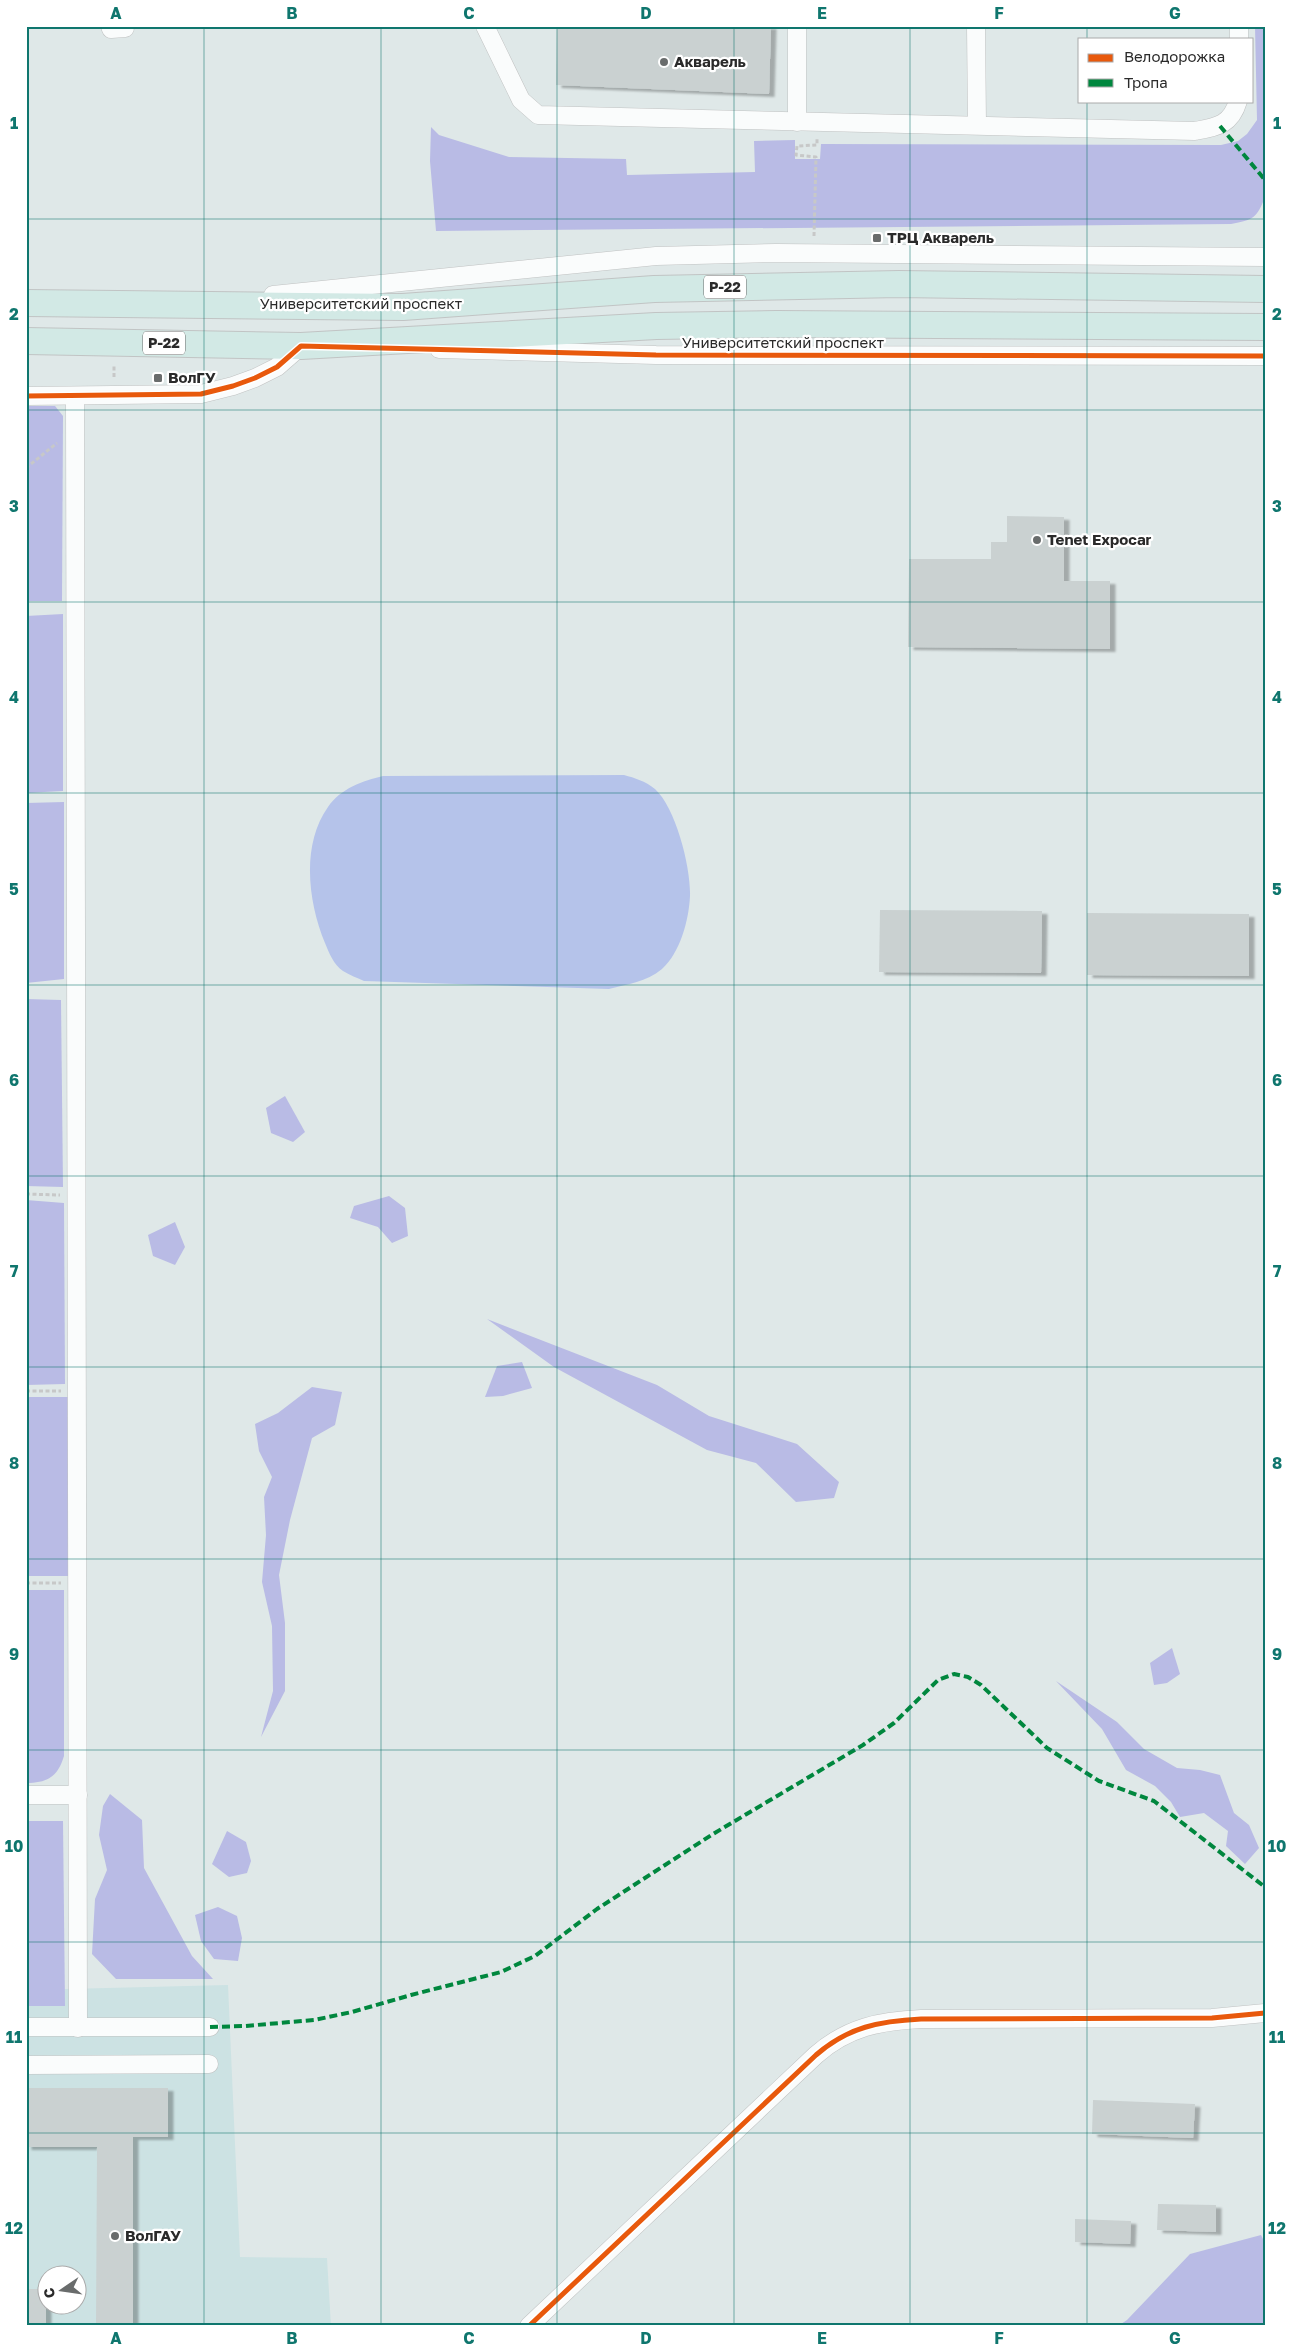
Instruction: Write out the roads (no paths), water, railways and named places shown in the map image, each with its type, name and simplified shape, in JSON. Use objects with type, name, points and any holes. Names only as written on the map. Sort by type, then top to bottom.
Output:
[{"type":"highway","name":"Университетский проспект","points":[[26,303],[403,307],[654,289],[880,284],[1265,289]]},
{"type":"highway","name":"Университетский проспект","points":[[26,341],[301,346],[712,325],[1265,327]]},
{"type":"street","points":[[485,26],[521,100],[538,115],[1195,131],[1220,126],[1233,115],[1238,102]]},
{"type":"street","points":[[797,26],[797,122]]},
{"type":"street","points":[[976,26],[977,125]]},
{"type":"street","name":"Университетский проспект","points":[[186,304],[665,256],[786,254],[1265,257]]},
{"type":"street","points":[[26,396],[209,392],[255,378],[277,367],[301,346]]},
{"type":"street","name":"Университетский проспект","points":[[301,346],[656,355],[1265,356]]},
{"type":"street","points":[[75,396],[78,2028]]},
{"type":"street","points":[[26,1795],[78,1795]]},
{"type":"street","points":[[529,2326],[816,2055],[842,2035],[879,2024],[922,2019],[1212,2018],[1265,2013]]},
{"type":"street","points":[[26,2027],[210,2027]]},
{"type":"street","points":[[26,2065],[209,2064]]},
{"type":"place","name":"Акварель","points":[[664,62]]},
{"type":"place","name":"ТРЦ Акварель","points":[[877,238]]},
{"type":"place","name":"ВолГУ","points":[[158,378]]},
{"type":"place","name":"Tenet Expocar","points":[[1037,540]]},
{"type":"place","name":"ВолГАУ","points":[[115,2236]]}]
